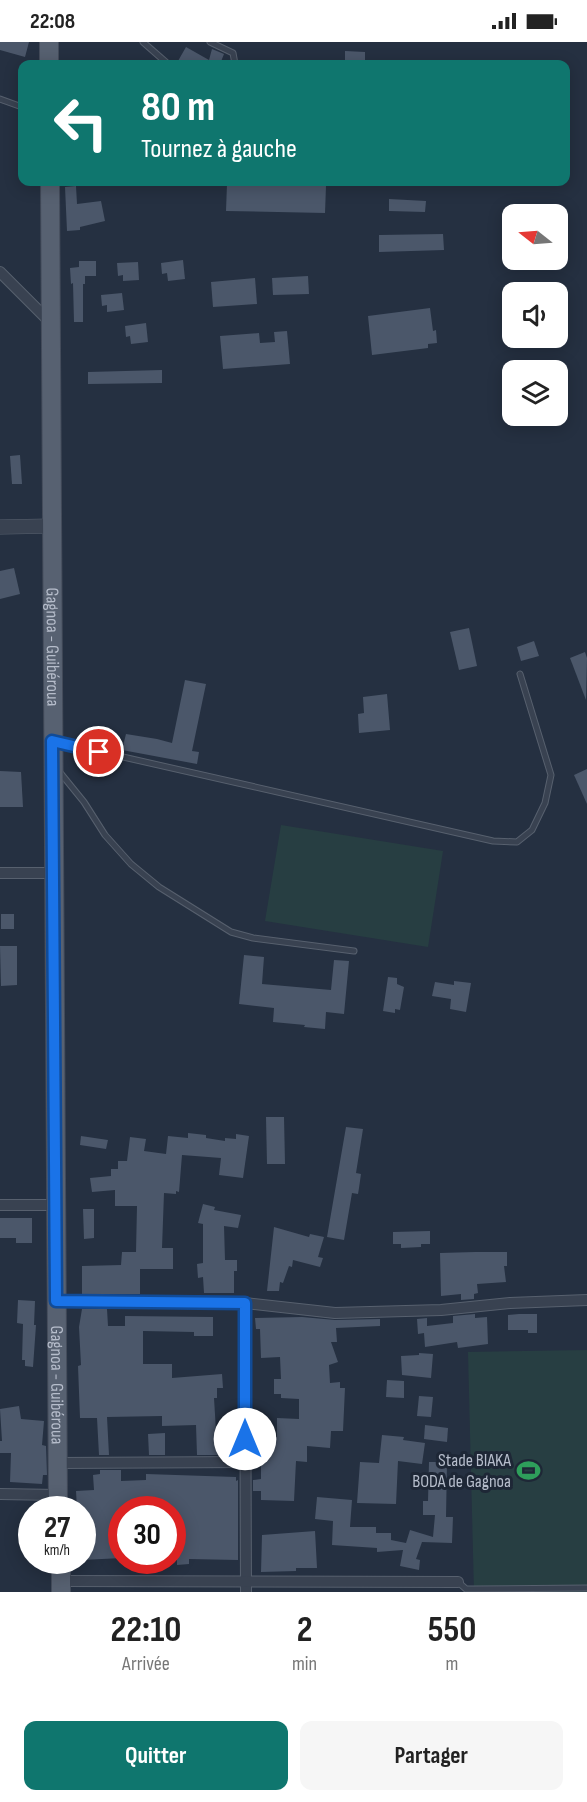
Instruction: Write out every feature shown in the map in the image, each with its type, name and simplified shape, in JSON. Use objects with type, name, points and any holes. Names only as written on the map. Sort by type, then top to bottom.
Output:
[{"type":"main road","points":[[49,42],[49,60]]},
{"type":"main road","name":"Gagnoa - Guibéroua","points":[[50,186],[58,1496]]},
{"type":"street","points":[[0,272],[50,322]]},
{"type":"street","points":[[0,527],[53,526]]},
{"type":"street","points":[[0,873],[53,873]]},
{"type":"street","points":[[0,1205],[56,1205]]},
{"type":"street","points":[[56,1301],[245,1303],[336,1313],[441,1310],[510,1303],[587,1300]]},
{"type":"street","points":[[245,1303],[246,1592]]},
{"type":"street","points":[[59,1463],[246,1462]]},
{"type":"street","points":[[0,1494],[18,1496]]},
{"type":"street","points":[[62,1587],[144,1586],[246,1580],[462,1587]]},
{"type":"lane","points":[[143,42],[163,60]]},
{"type":"lane","points":[[210,42],[233,53],[234,60]]},
{"type":"lane","points":[[0,99],[18,106]]},
{"type":"lane","points":[[52,741],[493,841],[517,842],[532,830],[545,803],[551,776],[520,674]]},
{"type":"lane","points":[[53,763],[84,802],[105,835],[132,864],[159,887],[231,932],[253,938],[354,951]]},
{"type":"lane","points":[[462,1587],[587,1588]]},
{"type":"green space","points":[[281,825],[443,851],[428,947],[265,921]]},
{"type":"green space","name":"Stade BIAKA BODA de Gagnoa","points":[[587,1350],[587,1592],[474,1592],[468,1352]]},
{"type":"building","points":[[0,42],[29,42],[25,57],[0,50]]},
{"type":"building","points":[[186,47],[209,60],[179,60]]},
{"type":"building","points":[[212,49],[224,54],[222,60],[209,60]]},
{"type":"building","points":[[345,51],[365,52],[365,60],[345,60]]},
{"type":"building","points":[[76,186],[77,204],[101,201],[105,221],[80,227],[80,230],[67,231],[65,187]]},
{"type":"building","points":[[227,186],[326,186],[325,213],[226,211]]},
{"type":"building","points":[[389,199],[426,201],[425,212],[389,211]]},
{"type":"building","points":[[443,234],[444,250],[379,252],[379,235]]},
{"type":"building","points":[[183,260],[185,279],[168,281],[167,273],[162,274],[161,263]]},
{"type":"building","points":[[79,261],[96,261],[96,276],[85,276],[83,322],[74,322],[73,283],[71,284],[70,268],[79,267]]},
{"type":"building","points":[[138,262],[139,280],[123,281],[123,275],[118,276],[117,263]]},
{"type":"building","points":[[308,276],[309,294],[273,295],[272,278]]},
{"type":"building","points":[[255,278],[257,304],[213,307],[211,282]]},
{"type":"building","points":[[122,293],[124,310],[107,312],[107,305],[102,306],[101,295]]},
{"type":"building","points":[[430,308],[437,343],[428,344],[428,348],[372,355],[368,316]]},
{"type":"building","points":[[146,323],[148,342],[131,344],[130,336],[126,337],[125,326]]},
{"type":"building","points":[[287,331],[290,364],[223,369],[220,336],[259,333],[260,343],[275,342],[274,332]]},
{"type":"building","points":[[162,370],[162,383],[88,384],[88,372]]},
{"type":"building","points":[[20,455],[22,484],[12,484],[10,456]]},
{"type":"building","points":[[14,568],[20,594],[0,599],[0,571]]},
{"type":"building","points":[[469,628],[477,666],[459,670],[450,632]]},
{"type":"building","points":[[534,641],[539,656],[521,661],[517,647]]},
{"type":"building","points":[[585,652],[587,658],[586,700],[570,658]]},
{"type":"building","points":[[185,680],[206,684],[192,751],[199,752],[197,764],[122,750],[126,734],[172,743]]},
{"type":"building","points":[[387,694],[390,730],[359,733],[358,714],[364,713],[363,697]]},
{"type":"building","points":[[587,769],[587,804],[574,775]]},
{"type":"building","points":[[0,771],[21,772],[23,807],[0,807]]},
{"type":"building","points":[[1,914],[14,914],[14,929],[1,929]]},
{"type":"building","points":[[0,946],[17,946],[17,985],[1,986]]},
{"type":"building","points":[[244,955],[264,957],[262,984],[331,990],[334,960],[349,961],[344,1014],[326,1012],[325,1029],[304,1027],[305,1025],[273,1022],[274,1008],[239,1004]]},
{"type":"building","points":[[388,977],[397,978],[397,984],[404,987],[400,1010],[395,1009],[395,1013],[383,1011]]},
{"type":"building","points":[[454,981],[471,983],[466,1012],[450,1009],[451,999],[432,996],[435,982],[454,985]]},
{"type":"building","points":[[266,1117],[284,1117],[285,1164],[267,1164]]},
{"type":"building","points":[[346,1127],[363,1129],[356,1173],[361,1174],[358,1194],[352,1193],[344,1240],[327,1237]]},
{"type":"building","points":[[188,1133],[206,1135],[206,1138],[225,1141],[225,1138],[236,1139],[236,1134],[249,1136],[243,1178],[219,1175],[221,1158],[182,1155],[179,1192],[164,1193],[162,1248],[173,1248],[173,1269],[140,1269],[140,1294],[82,1294],[82,1266],[121,1265],[122,1252],[136,1252],[137,1206],[115,1206],[115,1190],[92,1192],[90,1178],[111,1176],[111,1169],[118,1169],[118,1161],[127,1161],[130,1137],[146,1139],[144,1151],[166,1154],[168,1136],[188,1138]]},
{"type":"building","points":[[81,1136],[108,1140],[106,1149],[80,1145]]},
{"type":"building","points":[[203,1204],[215,1207],[214,1210],[241,1215],[238,1228],[224,1226],[225,1260],[237,1260],[237,1271],[234,1271],[234,1293],[204,1293],[203,1277],[198,1278],[197,1264],[203,1263],[203,1224],[198,1223]]},
{"type":"building","points":[[83,1209],[94,1209],[94,1238],[84,1239]]},
{"type":"building","points":[[0,1218],[32,1218],[32,1243],[16,1243],[16,1238],[0,1238]]},
{"type":"building","points":[[274,1227],[309,1237],[310,1234],[324,1237],[318,1257],[323,1258],[320,1267],[293,1260],[292,1267],[289,1266],[283,1283],[280,1282],[279,1291],[267,1291]]},
{"type":"building","points":[[430,1231],[430,1244],[401,1248],[401,1244],[393,1244],[393,1232]]},
{"type":"building","points":[[507,1252],[507,1266],[504,1266],[506,1282],[477,1284],[478,1293],[474,1294],[474,1299],[461,1300],[461,1294],[441,1296],[440,1253]]},
{"type":"building","points":[[18,1300],[35,1301],[33,1367],[25,1366],[25,1360],[22,1360],[23,1324],[17,1323]]},
{"type":"building","points":[[82,1309],[107,1309],[108,1326],[125,1326],[125,1316],[213,1317],[213,1336],[194,1336],[194,1332],[143,1331],[143,1364],[172,1364],[172,1378],[222,1374],[223,1388],[217,1388],[217,1398],[214,1398],[216,1431],[224,1430],[226,1447],[233,1446],[234,1455],[197,1455],[196,1425],[162,1426],[162,1416],[107,1417],[109,1455],[99,1455],[97,1418],[80,1418],[78,1366],[81,1365],[79,1327]]},
{"type":"building","points":[[475,1314],[475,1318],[487,1317],[488,1344],[458,1348],[457,1342],[425,1347],[424,1333],[418,1334],[417,1319],[427,1318],[427,1326],[453,1323],[453,1316]]},
{"type":"building","points":[[537,1314],[537,1333],[528,1333],[528,1330],[508,1330],[508,1315]]},
{"type":"building","points":[[302,1317],[335,1320],[380,1319],[380,1326],[336,1328],[337,1342],[331,1342],[338,1362],[329,1365],[330,1383],[340,1382],[340,1388],[345,1388],[343,1431],[331,1431],[330,1448],[307,1446],[307,1462],[296,1461],[294,1501],[261,1500],[261,1491],[253,1491],[253,1480],[261,1479],[261,1437],[277,1437],[277,1418],[299,1419],[299,1399],[281,1398],[281,1394],[274,1394],[274,1379],[281,1379],[280,1357],[261,1358],[260,1329],[256,1329],[255,1318]]},
{"type":"building","points":[[419,1353],[433,1354],[431,1378],[402,1375],[401,1356],[419,1355]]},
{"type":"building","points":[[387,1380],[404,1381],[404,1398],[386,1397]]},
{"type":"building","points":[[419,1396],[433,1397],[431,1417],[417,1416]]},
{"type":"building","points":[[19,1406],[21,1419],[44,1421],[42,1445],[46,1446],[47,1475],[43,1475],[42,1484],[10,1482],[11,1453],[0,1453],[0,1441],[2,1441],[0,1409]]},
{"type":"building","points":[[425,1425],[448,1428],[447,1442],[424,1439]]},
{"type":"building","points":[[165,1433],[165,1455],[149,1455],[148,1434]]},
{"type":"building","points":[[382,1435],[404,1437],[403,1440],[425,1443],[422,1464],[398,1461],[396,1504],[357,1503],[360,1462],[379,1463]]},
{"type":"building","points":[[429,1462],[447,1462],[446,1517],[453,1517],[452,1543],[422,1542],[416,1559],[420,1560],[419,1570],[400,1566],[403,1550],[377,1552],[377,1548],[332,1545],[333,1521],[315,1519],[317,1497],[352,1500],[350,1527],[376,1527],[376,1533],[391,1533],[391,1540],[406,1543],[410,1530],[433,1537],[435,1515],[423,1515],[423,1501],[428,1501]]},
{"type":"building","points":[[100,1470],[121,1470],[121,1481],[146,1480],[146,1474],[236,1477],[236,1481],[238,1480],[238,1560],[189,1559],[189,1564],[186,1564],[186,1496],[108,1496],[108,1559],[96,1559],[96,1496],[76,1496],[76,1491],[94,1490],[93,1475],[100,1474]]},
{"type":"building","points":[[315,1531],[317,1568],[261,1572],[262,1535]]},
{"type":"place","name":"Stade BIAKA BODA de Gagnoa","points":[[529,1470]]},
{"type":"route","points":[[99,752],[52,741],[56,1301],[245,1303],[245,1439]]}]
